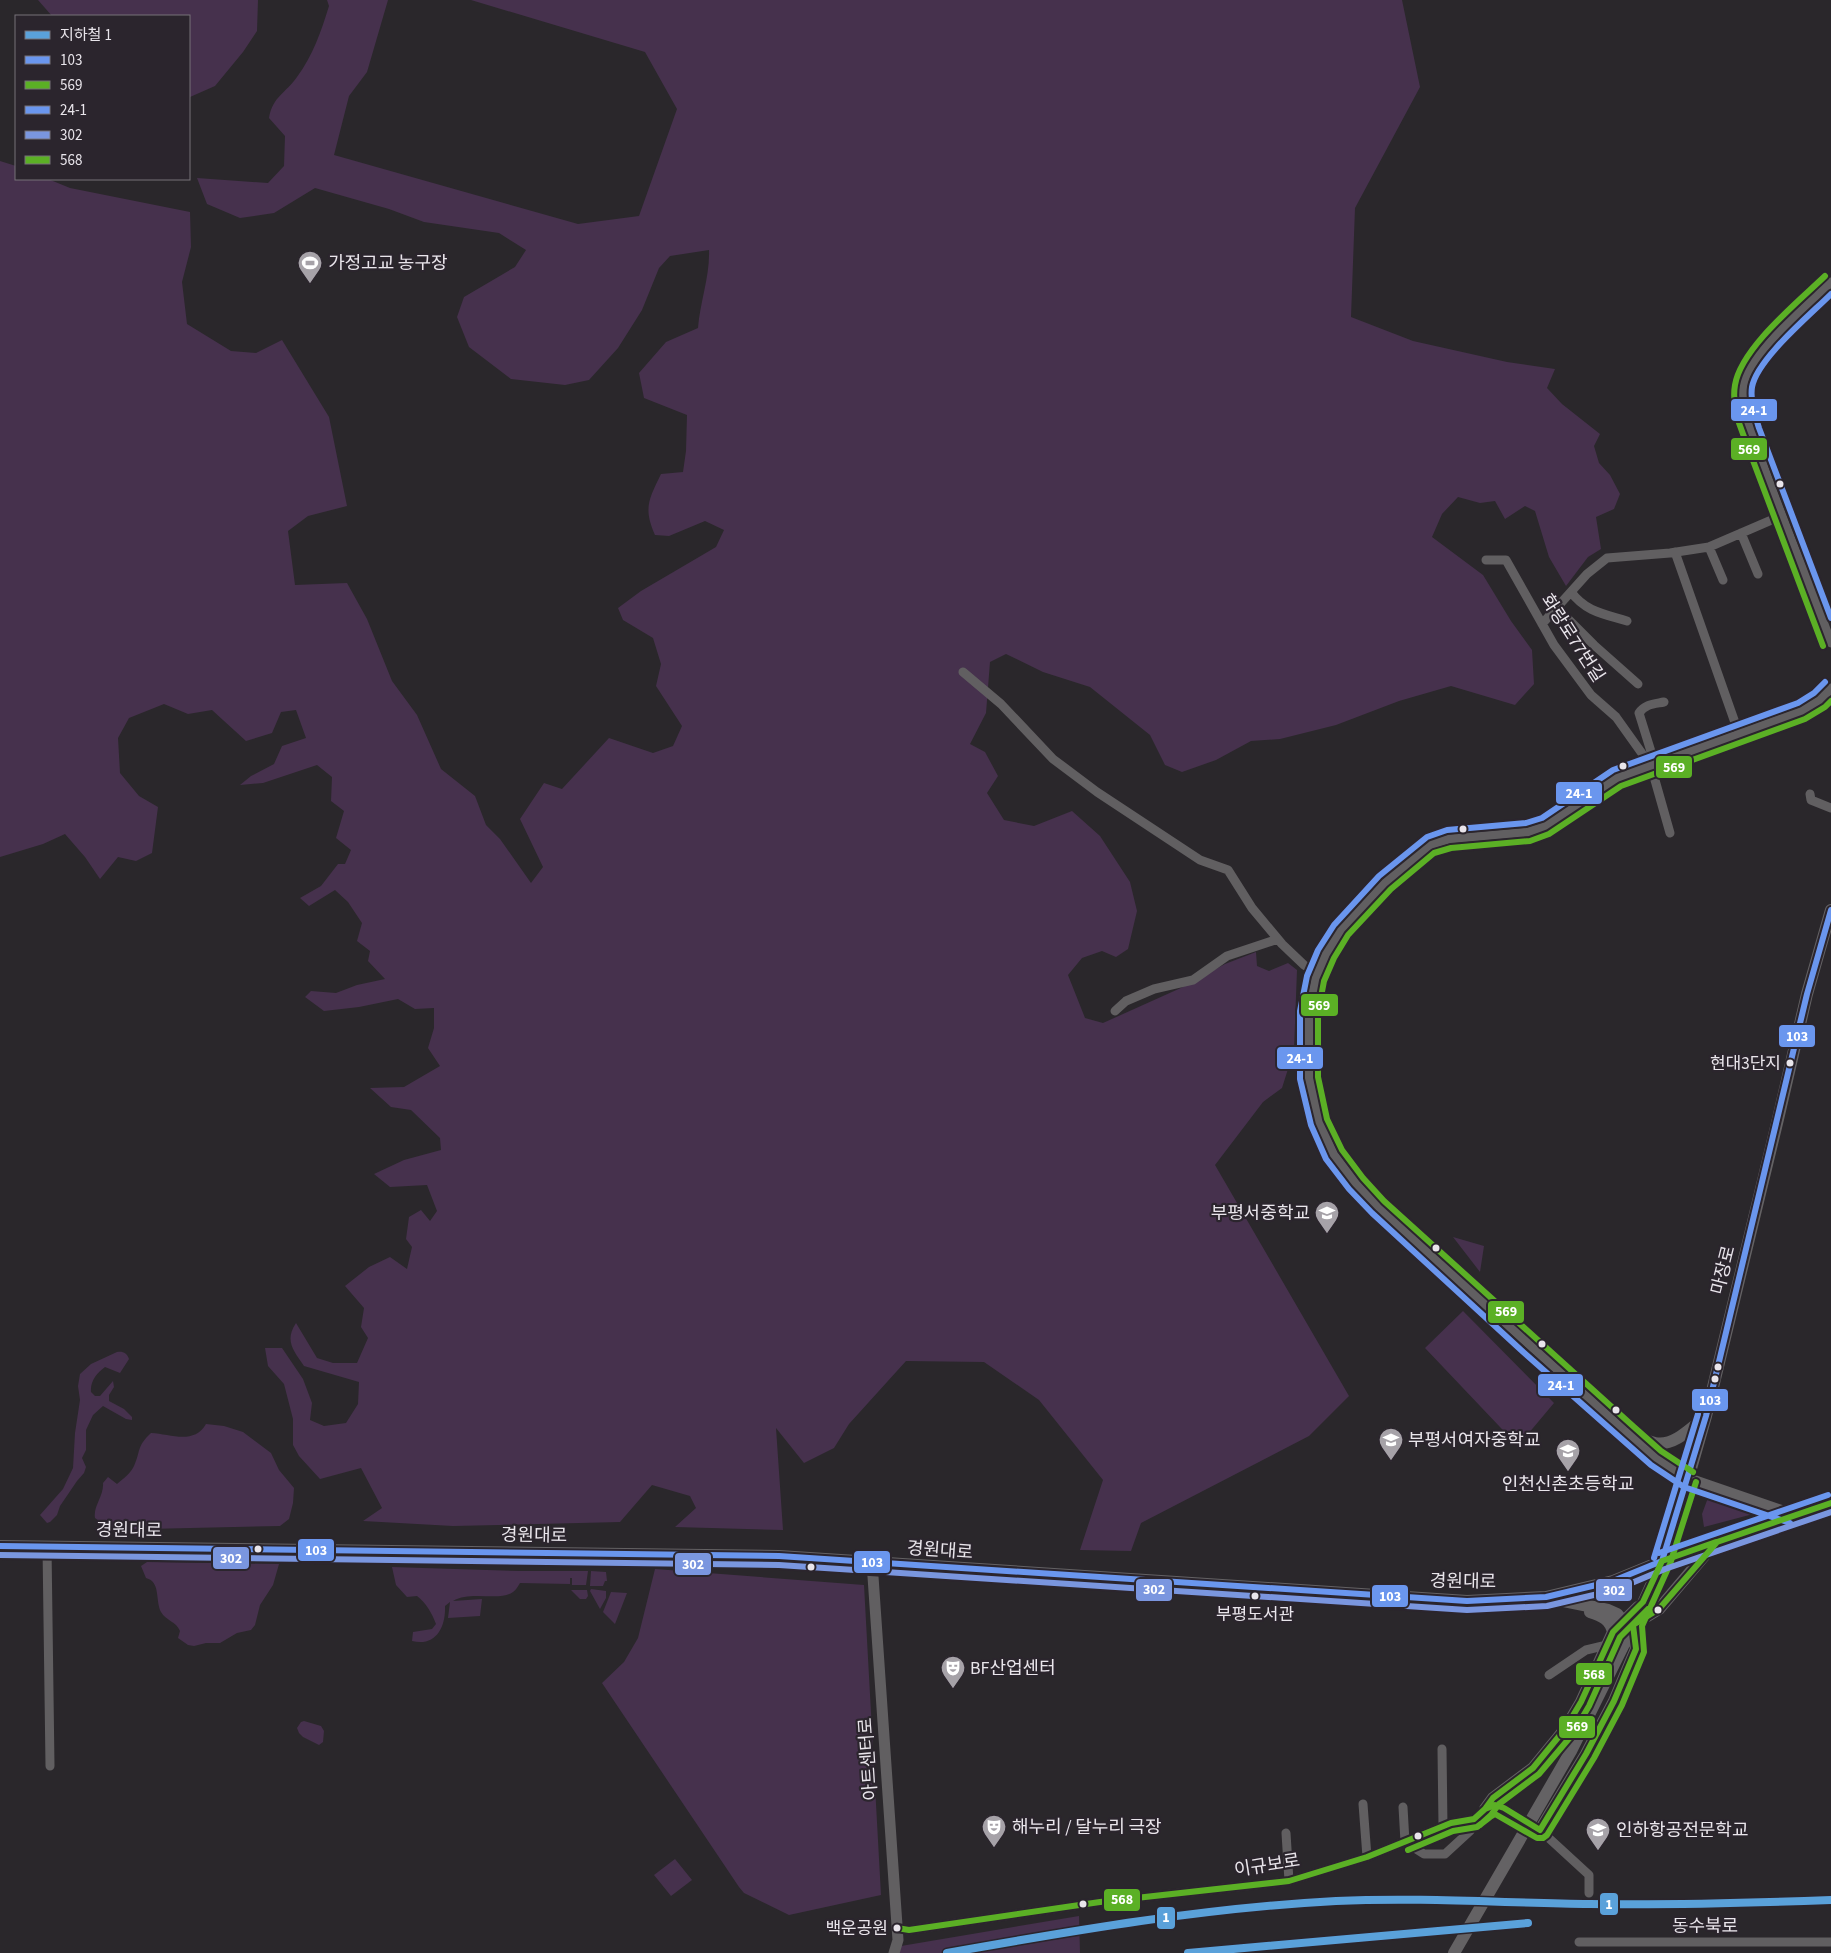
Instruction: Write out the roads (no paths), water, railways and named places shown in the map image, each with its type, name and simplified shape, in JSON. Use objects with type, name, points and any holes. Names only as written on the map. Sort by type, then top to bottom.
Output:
[{"type":"main road","name":"마장로","points":[[1629,1626],[1643,1602],[1662,1561],[1706,1416],[1807,994],[1831,910]]},
{"type":"main road","points":[[1628,1434],[1657,1443],[1669,1442],[1706,1416]]},
{"type":"main road","points":[[1688,1479],[1793,1515]]},
{"type":"main road","name":"경원대로","points":[[0,1546],[779,1556],[1467,1601],[1546,1597],[1613,1581],[1662,1561],[1831,1503]]},
{"type":"main road","points":[[1485,1810],[1493,1798],[1533,1768],[1565,1729],[1581,1702],[1614,1632],[1629,1626],[1658,1609],[1717,1542]]},
{"type":"main road","points":[[1540,1830],[1586,1754],[1614,1701],[1636,1649],[1629,1626],[1608,1610],[1546,1597]]},
{"type":"main road","points":[[1546,1597],[1604,1617],[1608,1620],[1614,1632]]},
{"type":"main road","points":[[1454,1953],[1570,1751],[1629,1626]]},
{"type":"street","points":[[1831,282],[1762,352],[1750,367],[1745,377],[1743,389],[1748,420],[1781,516],[1831,643]]},
{"type":"street","points":[[1542,624],[1587,574],[1607,558],[1709,547],[1781,516]]},
{"type":"street","points":[[1742,533],[1758,574]]},
{"type":"street","points":[[1709,547],[1723,580]]},
{"type":"street","points":[[1675,552],[1738,734]]},
{"type":"street","name":"화랑로77번길","points":[[1486,560],[1506,560],[1554,645],[1591,696],[1616,718],[1651,766]]},
{"type":"street","points":[[1572,592],[1587,609],[1627,621]]},
{"type":"street","points":[[1557,608],[1594,645],[1638,684]]},
{"type":"street","points":[[963,672],[1001,704],[1053,759],[1097,792],[1200,860],[1228,870],[1252,908],[1278,939],[1304,965],[1318,974]]},
{"type":"street","points":[[1688,1479],[1656,1458],[1628,1434],[1378,1207],[1356,1184],[1334,1155],[1319,1122],[1308,1078],[1309,1012],[1318,974],[1326,954],[1341,930],[1385,883],[1430,845],[1449,839],[1528,832],[1546,826],[1617,778],[1813,706],[1831,688]]},
{"type":"street","points":[[1664,702],[1648,705],[1639,712],[1653,758],[1651,766],[1670,833]]},
{"type":"street","points":[[1810,794],[1811,800],[1831,808]]},
{"type":"street","points":[[1115,1011],[1126,1001],[1154,989],[1193,980],[1227,956],[1278,939]]},
{"type":"street","points":[[47,1547],[50,1766]]},
{"type":"street","name":"아트센터로","points":[[872,1562],[898,1940],[894,1953]]},
{"type":"street","points":[[1549,1675],[1586,1650],[1607,1645]]},
{"type":"street","points":[[1442,1749],[1443,1826]]},
{"type":"street","points":[[1363,1804],[1367,1857]]},
{"type":"street","points":[[1485,1810],[1495,1805],[1504,1808],[1540,1830],[1589,1875],[1589,1893]]},
{"type":"street","points":[[1403,1807],[1405,1842],[1424,1854],[1445,1854],[1470,1831],[1474,1819]]},
{"type":"street","name":"이규보로","points":[[897,1928],[909,1930],[1093,1903],[1289,1881],[1367,1857],[1443,1826],[1474,1819],[1485,1810]]},
{"type":"street","points":[[1286,1833],[1289,1881]]},
{"type":"street","name":"동수북로","points":[[1579,1942],[1831,1942]]},
{"type":"metro line","name":"1","points":[[947,1953],[1092,1928],[1189,1914],[1336,1901],[1431,1900],[1650,1904],[1831,1900]]},
{"type":"metro line","name":"1","points":[[1188,1953],[1528,1923]]},
{"type":"place","name":"가정고교 농구장","points":[[310,284]]},
{"type":"place","name":"현대3단지","points":[[1790,1063]]},
{"type":"place","name":"부평서중학교","points":[[1327,1234]]},
{"type":"place","name":"부평서여자중학교","points":[[1391,1461]]},
{"type":"place","name":"인천신촌초등학교","points":[[1568,1472]]},
{"type":"place","name":"부평도서관","points":[[1255,1596]]},
{"type":"place","name":"BF산업센터","points":[[953,1689]]},
{"type":"place","name":"해누리 / 달누리 극장","points":[[994,1848]]},
{"type":"place","name":"인하항공전문학교","points":[[1598,1851]]},
{"type":"place","name":"백운공원","points":[[897,1928]]}]
